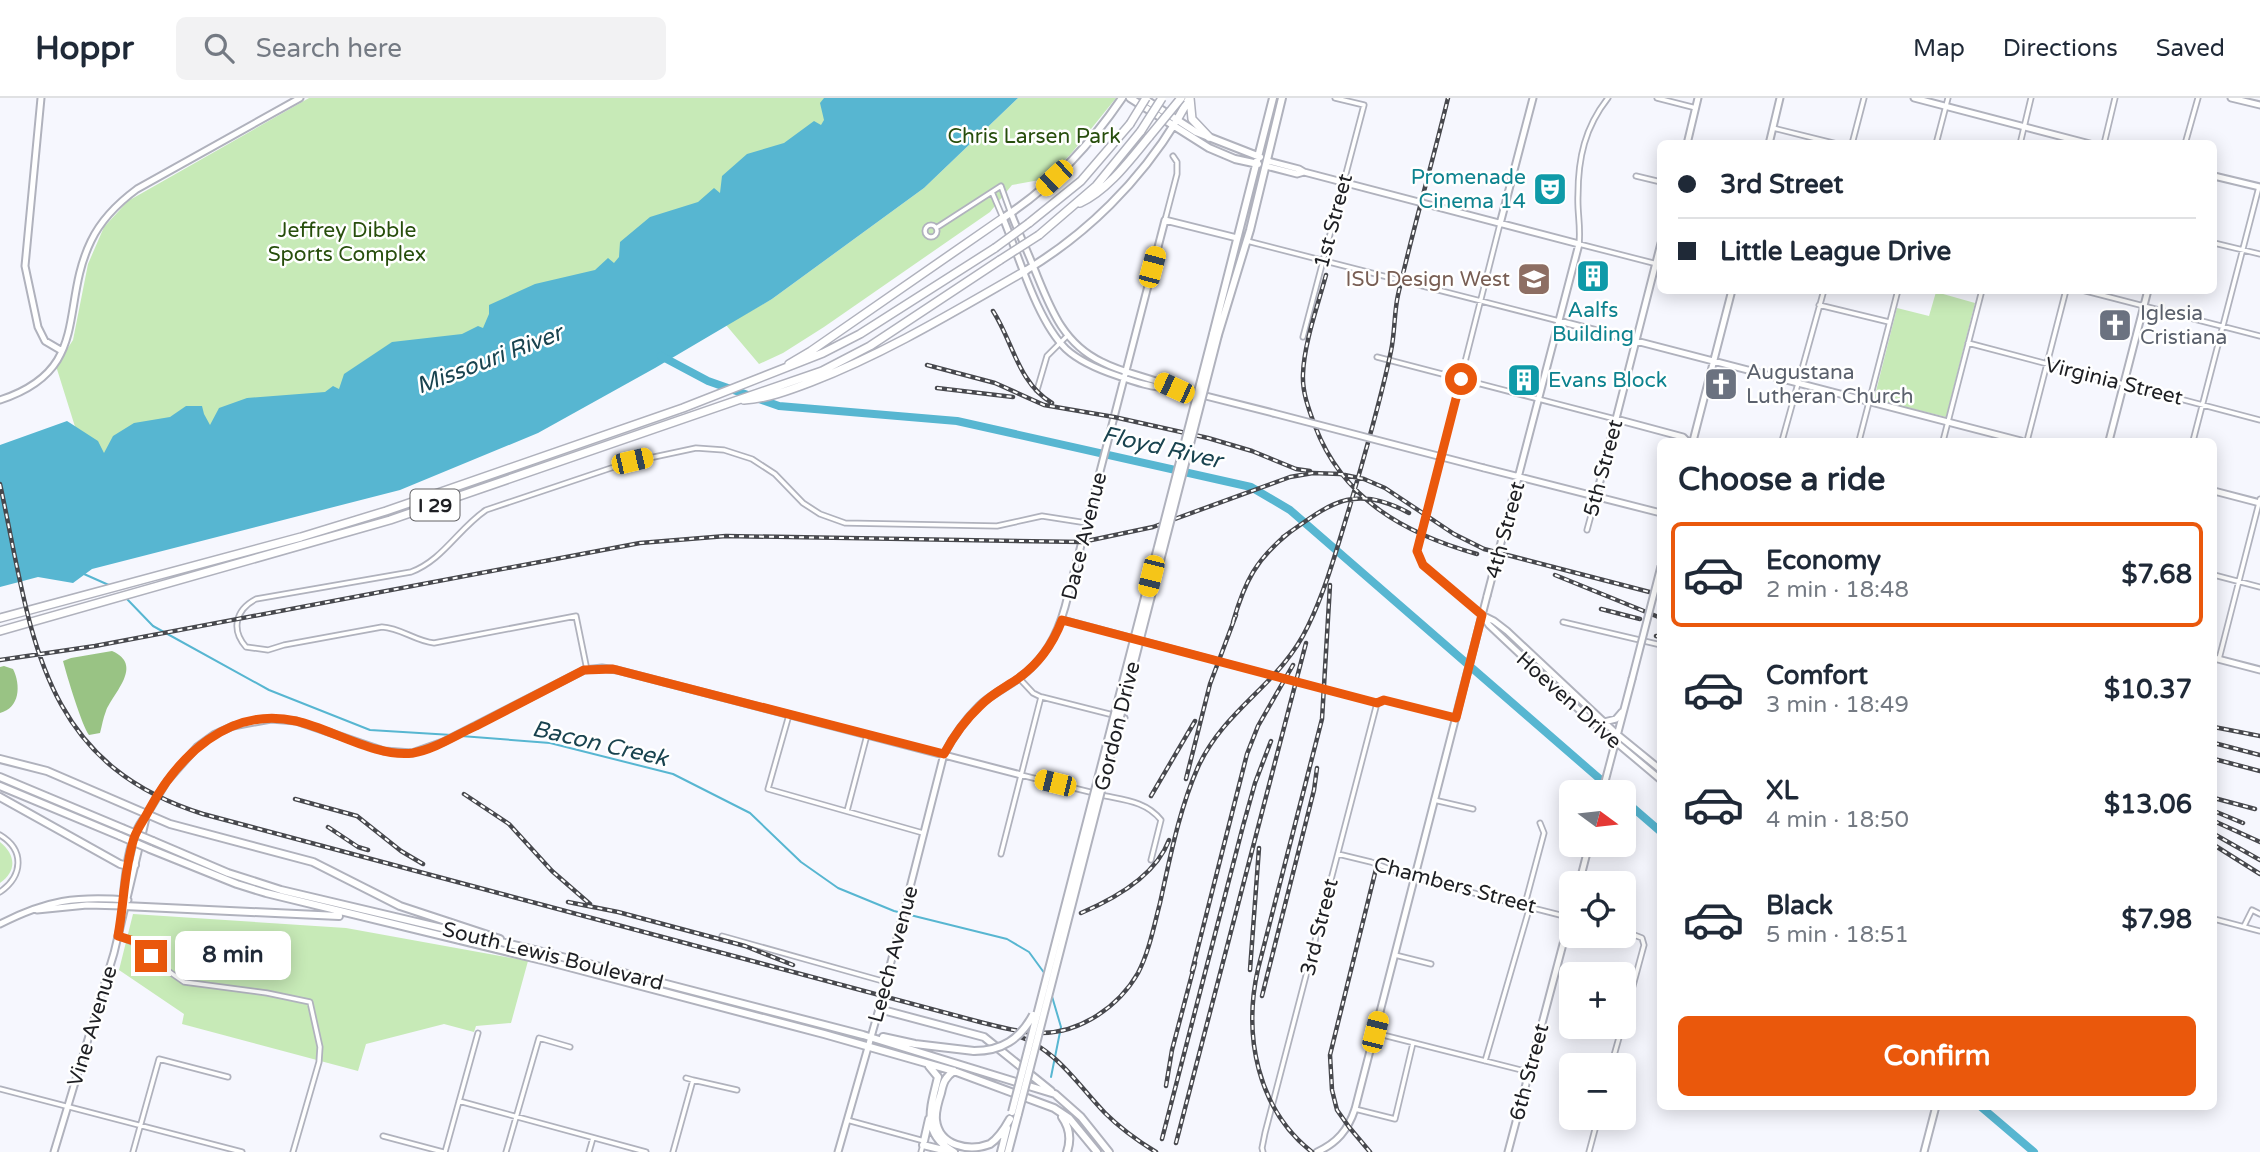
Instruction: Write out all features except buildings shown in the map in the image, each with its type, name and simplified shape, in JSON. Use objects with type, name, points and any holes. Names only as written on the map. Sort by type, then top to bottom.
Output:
[{"type":"highway","name":"I 29","points":[[0,618],[301,537],[386,511],[683,408],[860,334],[995,248],[1081,181],[1130,124],[1144,98]]},
{"type":"highway","points":[[825,373],[1039,235],[1110,170],[1142,131],[1162,98]]},
{"type":"highway","points":[[1073,206],[1089,199],[1115,176],[1181,98]]},
{"type":"highway","points":[[1175,123],[1190,98]]},
{"type":"highway","points":[[1190,98],[1192,119],[1209,137]]},
{"type":"highway","points":[[805,359],[1007,216]]},
{"type":"highway","points":[[825,373],[887,348],[1025,271]]},
{"type":"highway","name":"I 29","points":[[0,631],[390,520],[735,400],[753,399],[825,373]]},
{"type":"main road","points":[[41,98],[25,266],[38,327],[45,341],[62,351]]},
{"type":"main road","points":[[0,400],[28,389],[44,376],[62,351],[70,332],[79,278],[90,242],[122,200],[300,98]]},
{"type":"main road","points":[[1007,216],[1066,168],[1122,98]]},
{"type":"main road","points":[[1129,98],[1175,123],[1257,160],[1297,174],[1331,179],[1579,244]]},
{"type":"main road","points":[[1144,98],[1203,145],[1235,159],[1249,170],[1252,181]]},
{"type":"main road","name":"Gordon Drive","points":[[1001,1152],[1014,1116],[1216,335],[1273,98]]},
{"type":"main road","name":"Gordon Drive","points":[[1014,1116],[1044,987],[1216,335],[1247,241],[1282,98]]},
{"type":"main road","points":[[1500,224],[1533,98]]},
{"type":"main road","points":[[1687,140],[1698,98]]},
{"type":"main road","points":[[1770,140],[1780,98]]},
{"type":"main road","points":[[1914,98],[2074,140]]},
{"type":"main road","points":[[2231,98],[2260,105]]},
{"type":"main road","points":[[1025,271],[1097,217],[1149,161],[1175,123]]},
{"type":"main road","points":[[1235,159],[1257,160]]},
{"type":"main road","points":[[2217,177],[2259,187]]},
{"type":"main road","points":[[1007,216],[1033,265],[1053,315],[1067,337],[1089,356],[1124,375]]},
{"type":"main road","points":[[1007,216],[1044,318],[1061,343],[1087,363],[1124,375],[1160,381],[1174,388],[1657,512]]},
{"type":"main road","points":[[1164,220],[1237,239]]},
{"type":"main road","name":"Dace Avenue","points":[[944,754],[958,731],[980,705],[1038,662],[1056,635],[1164,220]]},
{"type":"main road","name":"4th Street","points":[[1317,1152],[1335,1142],[1349,1127],[1355,1109],[1579,244]]},
{"type":"main road","name":"5th Street","points":[[1596,497],[1657,268]]},
{"type":"main road","points":[[1692,438],[1731,294]]},
{"type":"main road","points":[[2110,438],[2147,294]]},
{"type":"main road","points":[[1559,321],[2009,438]]},
{"type":"main road","points":[[1616,419],[1684,438]]},
{"type":"main road","points":[[1692,438],[1696,430]]},
{"type":"main road","points":[[2217,492],[2260,501]]},
{"type":"main road","points":[[1606,780],[1657,582]]},
{"type":"main road","name":"Hoeven Drive","points":[[1482,615],[1507,631],[1618,735],[1657,767]]},
{"type":"main road","name":"Hoeven Drive","points":[[1482,615],[1489,625],[1616,743],[1657,777]]},
{"type":"main road","points":[[2217,659],[2260,670]]},
{"type":"main road","points":[[587,670],[613,669],[1021,775]]},
{"type":"main road","name":"Vine Avenue","points":[[54,1152],[118,936],[139,824],[167,781],[197,747],[215,734],[244,722],[285,719],[311,725],[384,751],[402,753],[425,750],[587,670]]},
{"type":"main road","points":[[1604,722],[1616,719],[1624,710]]},
{"type":"main road","name":"Leech Avenue","points":[[838,1152],[879,1009],[944,754]]},
{"type":"main road","points":[[0,759],[47,771],[178,826],[313,862],[400,906],[539,951]]},
{"type":"main road","name":"South Lewis Boulevard","points":[[0,777],[121,832],[150,849],[237,884],[368,919],[551,962],[951,1070],[1054,1108],[1069,1118],[1091,1144],[1103,1151]]},
{"type":"main road","name":"South Lewis Boulevard","points":[[0,786],[121,832],[153,841],[257,883],[539,951],[871,1037],[1055,1094],[1076,1111],[1098,1138],[1103,1151]]},
{"type":"main road","points":[[0,797],[120,864],[132,865]]},
{"type":"main road","points":[[0,924],[34,910],[125,902],[303,912],[368,919]]},
{"type":"main road","name":"6th Street","points":[[1508,1152],[1562,948]]},
{"type":"main road","points":[[871,1037],[880,1036],[915,1044],[974,1051],[996,1049],[1018,1037],[1032,1018],[1044,987]]},
{"type":"main road","points":[[879,1009],[984,1037],[1055,1094]]},
{"type":"main road","points":[[918,1061],[932,1068],[938,1077],[922,1146],[952,1152]]},
{"type":"main road","points":[[954,1063],[945,1079],[936,1111],[937,1126],[945,1140],[962,1149],[978,1150],[993,1142],[1014,1116]]},
{"type":"main road","points":[[938,1077],[951,1070]]},
{"type":"main road","points":[[1054,1108],[1065,1120],[1068,1129],[1070,1139],[1067,1152]]},
{"type":"main road","points":[[1924,1152],[1935,1110]]},
{"type":"main road","points":[[1010,1152],[1014,1116]]},
{"type":"main road","points":[[930,1117],[937,1138],[952,1152]]},
{"type":"street","name":"1st Street","points":[[1303,337],[1364,105],[1335,98]]},
{"type":"street","name":"4th Street","points":[[1579,244],[1580,216],[1577,197],[1581,154],[1590,124],[1608,98]]},
{"type":"street","points":[[1657,98],[1696,108]]},
{"type":"street","points":[[1854,140],[1864,98]]},
{"type":"street","points":[[1937,140],[1948,98]]},
{"type":"street","points":[[2021,140],[2032,98]]},
{"type":"street","points":[[2105,140],[2115,98]]},
{"type":"street","points":[[2186,140],[2197,98]]},
{"type":"street","points":[[1773,128],[1821,140]]},
{"type":"street","name":"Dace Avenue","points":[[1164,220],[1177,174],[1177,162],[1173,156]]},
{"type":"street","points":[[1636,176],[1657,181]]},
{"type":"street","points":[[936,229],[1001,186],[1007,216]]},
{"type":"street","points":[[2194,438],[2259,187]]},
{"type":"street","points":[[992,192],[1007,216]]},
{"type":"street","points":[[1461,379],[1500,224]]},
{"type":"street","points":[[1247,241],[1559,321]]},
{"type":"street","points":[[1579,244],[1657,264]]},
{"type":"street","points":[[2217,244],[2260,254]]},
{"type":"street","points":[[1783,438],[1823,294]]},
{"type":"street","points":[[1860,438],[1897,294]]},
{"type":"street","points":[[1944,438],[1981,294]]},
{"type":"street","points":[[2028,438],[2065,294]]},
{"type":"street","points":[[2098,294],[2260,337]]},
{"type":"street","points":[[1819,305],[1890,322]]},
{"type":"street","points":[[1037,390],[1047,356],[1067,337]]},
{"type":"street","name":"Virginia Street","points":[[1968,343],[2260,420]]},
{"type":"street","points":[[1377,357],[1616,419]]},
{"type":"street","name":"Hoeven Drive","points":[[1461,379],[1417,547],[1419,558],[1431,571],[1482,615]]},
{"type":"street","points":[[587,670],[576,616],[438,642],[421,642],[391,627],[382,627],[268,650],[246,647],[236,629],[236,620],[253,600],[411,572],[433,561],[470,522],[486,510],[626,463],[696,448],[724,450],[752,459],[775,474],[803,503],[820,514],[845,523],[997,526],[1042,516],[1087,523]]},
{"type":"street","name":"5th Street","points":[[1587,530],[1596,497]]},
{"type":"street","points":[[2217,656],[2260,501]]},
{"type":"street","points":[[2217,576],[2260,587]]},
{"type":"street","points":[[1062,620],[1377,703],[1384,700],[1456,718]]},
{"type":"street","points":[[1563,622],[1657,644]]},
{"type":"street","points":[[1019,678],[1033,693],[1041,697],[1125,718]]},
{"type":"street","points":[[1001,854],[1041,697]]},
{"type":"street","name":"3rd Street","points":[[1263,1152],[1265,1133],[1377,703]]},
{"type":"street","points":[[789,715],[768,789],[924,833]]},
{"type":"street","points":[[847,811],[867,735]]},
{"type":"street","points":[[1021,775],[1144,805],[1153,810],[1161,820],[1151,860]]},
{"type":"street","points":[[1434,800],[1472,809]]},
{"type":"street","points":[[1485,1061],[1544,833],[1540,823]]},
{"type":"street","points":[[0,835],[12,844],[19,861],[16,877],[0,892]]},
{"type":"street","name":"Chambers Street","points":[[1338,853],[1413,877],[1559,912]]},
{"type":"street","points":[[2244,926],[2252,909],[2260,914]]},
{"type":"street","points":[[2217,920],[2260,931]]},
{"type":"street","points":[[118,936],[141,946],[161,966],[184,982],[267,993],[310,1002],[320,1047],[319,1062],[293,1152]]},
{"type":"street","points":[[722,936],[886,982]]},
{"type":"street","points":[[1636,936],[1642,938],[1644,950],[1636,978]]},
{"type":"street","points":[[1394,954],[1431,964]]},
{"type":"street","points":[[1375,1032],[1529,1072]]},
{"type":"street","points":[[383,1136],[444,1152],[478,1033]]},
{"type":"street","points":[[506,1152],[539,1038],[570,1047]]},
{"type":"street","points":[[1355,1109],[1395,1119],[1413,1043]]},
{"type":"street","points":[[133,1152],[159,1059],[228,1077]]},
{"type":"street","points":[[686,1078],[737,1090]]},
{"type":"street","points":[[673,1152],[693,1080]]},
{"type":"street","points":[[0,1089],[242,1152]]},
{"type":"street","points":[[459,1101],[646,1152]]},
{"type":"street","points":[[847,1121],[922,1146]]},
{"type":"street","points":[[1589,1152],[1595,1130]]},
{"type":"street","points":[[589,1152],[593,1138]]},
{"type":"green space","name":"Jeffrey Dibble Sports Complex","points":[[309,98],[858,98],[652,255],[413,370],[87,465],[56,366],[73,340],[88,264],[104,227],[128,201]]},
{"type":"green space","name":"Chris Larsen Park","points":[[1018,98],[1116,98],[1070,155],[1045,179],[1012,185],[990,212],[824,327],[783,353],[759,364],[726,325],[772,299],[924,188]]},
{"type":"green space","points":[[1935,294],[1975,303],[1946,417],[1874,399],[1897,308],[1929,316]]},
{"type":"green space","points":[[112,651],[126,664],[124,679],[106,711],[100,733],[89,735],[63,661]]},
{"type":"green space","points":[[0,667],[13,669],[18,689],[12,706],[0,713]]},
{"type":"green space","points":[[0,842],[12,858],[12,868],[0,883]]},
{"type":"green space","points":[[133,914],[346,928],[528,961],[511,1023],[476,1026],[474,1032],[444,1024],[366,1044],[358,1071],[182,1024],[184,1014],[119,970]]},
{"type":"water","name":"Missouri River","points":[[824,98],[1018,98],[924,188],[772,299],[538,433],[400,490],[92,569],[73,583],[38,577],[0,587],[0,445],[67,421],[98,441],[104,453],[113,436],[134,423],[170,417],[186,406],[202,406],[210,425],[219,408],[247,398],[325,392],[333,386],[339,389],[344,374],[392,342],[462,334],[478,326],[483,328],[489,314],[489,305],[535,284],[595,270],[608,258],[614,263],[619,257],[620,242],[650,217],[698,202],[714,188],[720,193],[722,176],[747,154],[784,143],[814,121],[821,125],[824,120],[820,103]]},
{"type":"waterway","name":"Floyd River","points":[[661,356],[708,381],[779,406],[957,421],[1251,487],[1290,510],[1601,780]]},
{"type":"waterway","name":"Bacon Creek","points":[[84,574],[111,586]]},
{"type":"waterway","name":"Bacon Creek","points":[[126,598],[153,626],[269,690],[370,730],[452,735]]},
{"type":"waterway","name":"Bacon Creek","points":[[461,736],[550,743],[673,774],[750,813],[801,862],[838,888],[894,911],[1007,939],[1029,952],[1045,974]]},
{"type":"waterway","name":"Floyd River","points":[[1636,810],[1657,829]]},
{"type":"waterway","name":"Bacon Creek","points":[[1051,993],[1061,1027],[1051,1077]]},
{"type":"waterway","name":"Floyd River","points":[[1985,1110],[2034,1152]]},
{"type":"railway","points":[[0,484],[22,590],[51,685],[74,725],[106,761],[148,791],[203,814],[980,1022],[1033,1033],[1056,1032],[1084,1023],[1110,1006],[1138,973],[1151,939],[1180,817],[1198,767],[1223,728],[1296,647],[1320,598],[1349,509],[1382,391],[1392,344],[1398,295],[1448,98]]},
{"type":"railway","points":[[1326,275],[1309,337],[1303,381],[1310,414],[1327,452],[1360,494],[1380,510],[1426,536],[1477,554]]},
{"type":"railway","points":[[993,311],[1031,385],[1052,403]]},
{"type":"railway","points":[[927,365],[995,383],[1044,405],[1208,438],[1252,451],[1296,469],[1310,471]]},
{"type":"railway","points":[[937,388],[1013,397]]},
{"type":"railway","points":[[0,660],[95,646],[640,543],[726,536],[1082,542],[1153,527],[1290,477],[1313,473],[1340,474],[1364,479],[1385,488],[1454,534],[1484,549],[1657,594]]},
{"type":"railway","points":[[1283,537],[1314,515],[1342,501],[1372,499],[1409,513]]},
{"type":"railway","points":[[1233,622],[1253,572],[1268,552],[1290,532]]},
{"type":"railway","points":[[1555,575],[1657,616]]},
{"type":"railway","points":[[1312,1152],[1278,1115],[1267,1093],[1254,1045],[1252,1019],[1258,969],[1322,719],[1330,585]]},
{"type":"railway","points":[[1601,609],[1640,619]]},
{"type":"railway","points":[[1186,779],[1210,684],[1236,615]]},
{"type":"railway","points":[[1176,1143],[1306,643]]},
{"type":"railway","points":[[1192,971],[1247,754],[1258,726],[1293,665]]},
{"type":"railway","points":[[1151,796],[1195,721]]},
{"type":"railway","points":[[2217,728],[2260,736]]},
{"type":"railway","points":[[1162,1139],[1243,826],[1271,741]]},
{"type":"railway","points":[[2217,744],[2260,755]]},
{"type":"railway","points":[[2217,760],[2260,771]]},
{"type":"railway","points":[[1262,996],[1314,790],[1317,768]]},
{"type":"railway","points":[[464,794],[509,824],[552,871],[590,904]]},
{"type":"railway","points":[[295,799],[357,816],[401,851],[423,864]]},
{"type":"railway","points":[[2217,799],[2255,809]]},
{"type":"railway","points":[[2217,812],[2243,823]]},
{"type":"railway","points":[[2217,822],[2260,842]]},
{"type":"railway","points":[[328,827],[358,847],[368,850]]},
{"type":"railway","points":[[2217,836],[2260,860]]},
{"type":"railway","points":[[1081,913],[1107,901],[1144,875],[1163,853],[1169,840]]},
{"type":"railway","points":[[2217,847],[2260,874]]},
{"type":"railway","points":[[1250,970],[1259,848]]},
{"type":"railway","points":[[1370,1152],[1337,1110],[1332,1090],[1330,1055],[1376,869]]},
{"type":"railway","points":[[568,902],[618,912],[745,946],[793,965]]},
{"type":"railway","points":[[1166,1086],[1172,1050],[1195,963]]},
{"type":"railway","points":[[1016,1035],[1030,1041],[1054,1058],[1111,1119],[1156,1152]]},
{"type":"place","name":"Promenade Cinema 14","points":[[1550,189]]},
{"type":"place","name":"Aalfs Building","points":[[1593,276]]},
{"type":"place","name":"ISU Design West","points":[[1534,279]]},
{"type":"place","name":"Iglesia Cristiana","points":[[2115,325]]},
{"type":"place","name":"Evans Block","points":[[1524,380]]},
{"type":"place","name":"Augustana Lutheran Church","points":[[1721,384]]},
{"type":"route","points":[[151,956],[134,941],[118,936],[128,862],[139,824],[167,781],[197,747],[215,734],[244,722],[271,719],[296,721],[384,751],[412,753],[443,742],[584,670],[602,668],[944,754],[952,739],[980,705],[1038,662],[1056,635],[1062,620],[1377,703],[1384,700],[1456,718],[1482,615],[1423,565],[1417,551],[1461,379]]}]
